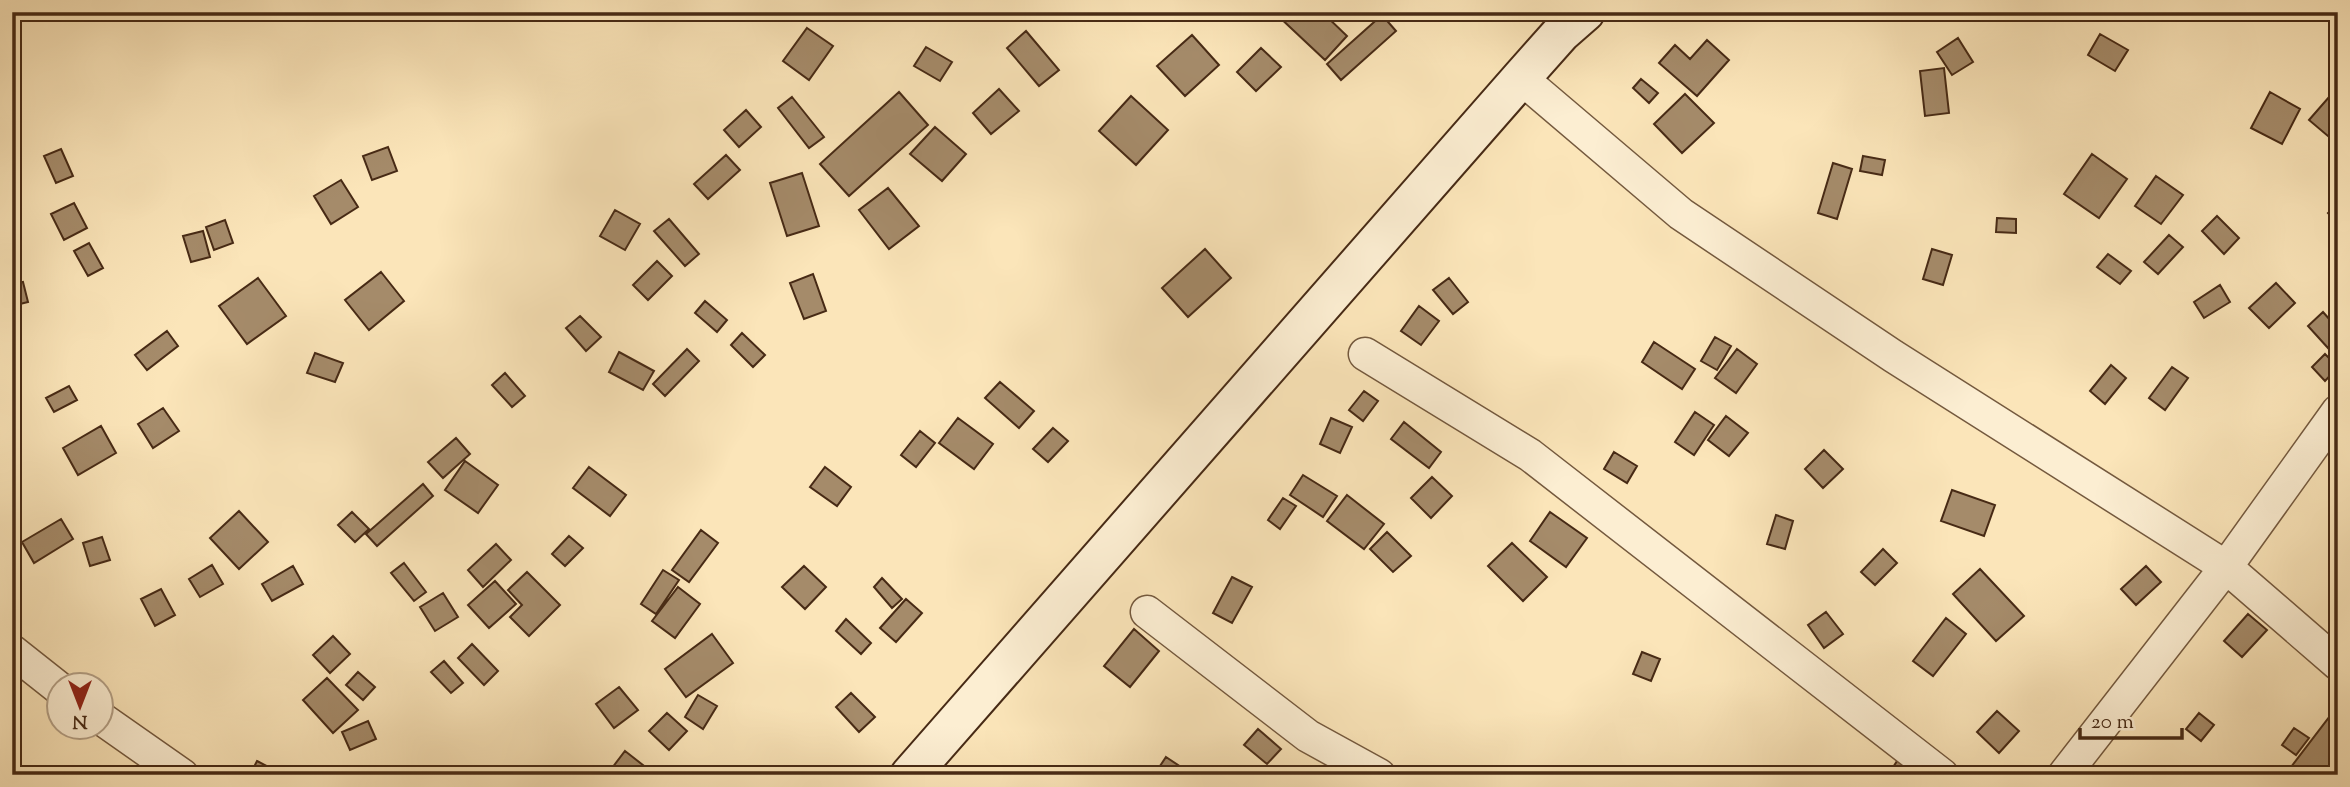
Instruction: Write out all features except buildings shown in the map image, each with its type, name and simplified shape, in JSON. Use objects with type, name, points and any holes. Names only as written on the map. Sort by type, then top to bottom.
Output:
[{"type":"main road","points":[[910,775],[1521,78],[1562,33],[1586,12]]},
{"type":"street","points":[[1521,78],[1681,214],[1893,356],[2226,567],[2338,664]]},
{"type":"street","points":[[1365,354],[1530,455],[1942,775]]},
{"type":"street","points":[[2064,775],[2226,567],[2338,411]]},
{"type":"street","points":[[1147,612],[1308,736],[1379,775]]},
{"type":"street","points":[[12,651],[46,678]]},
{"type":"street","points":[[116,729],[182,775]]}]
